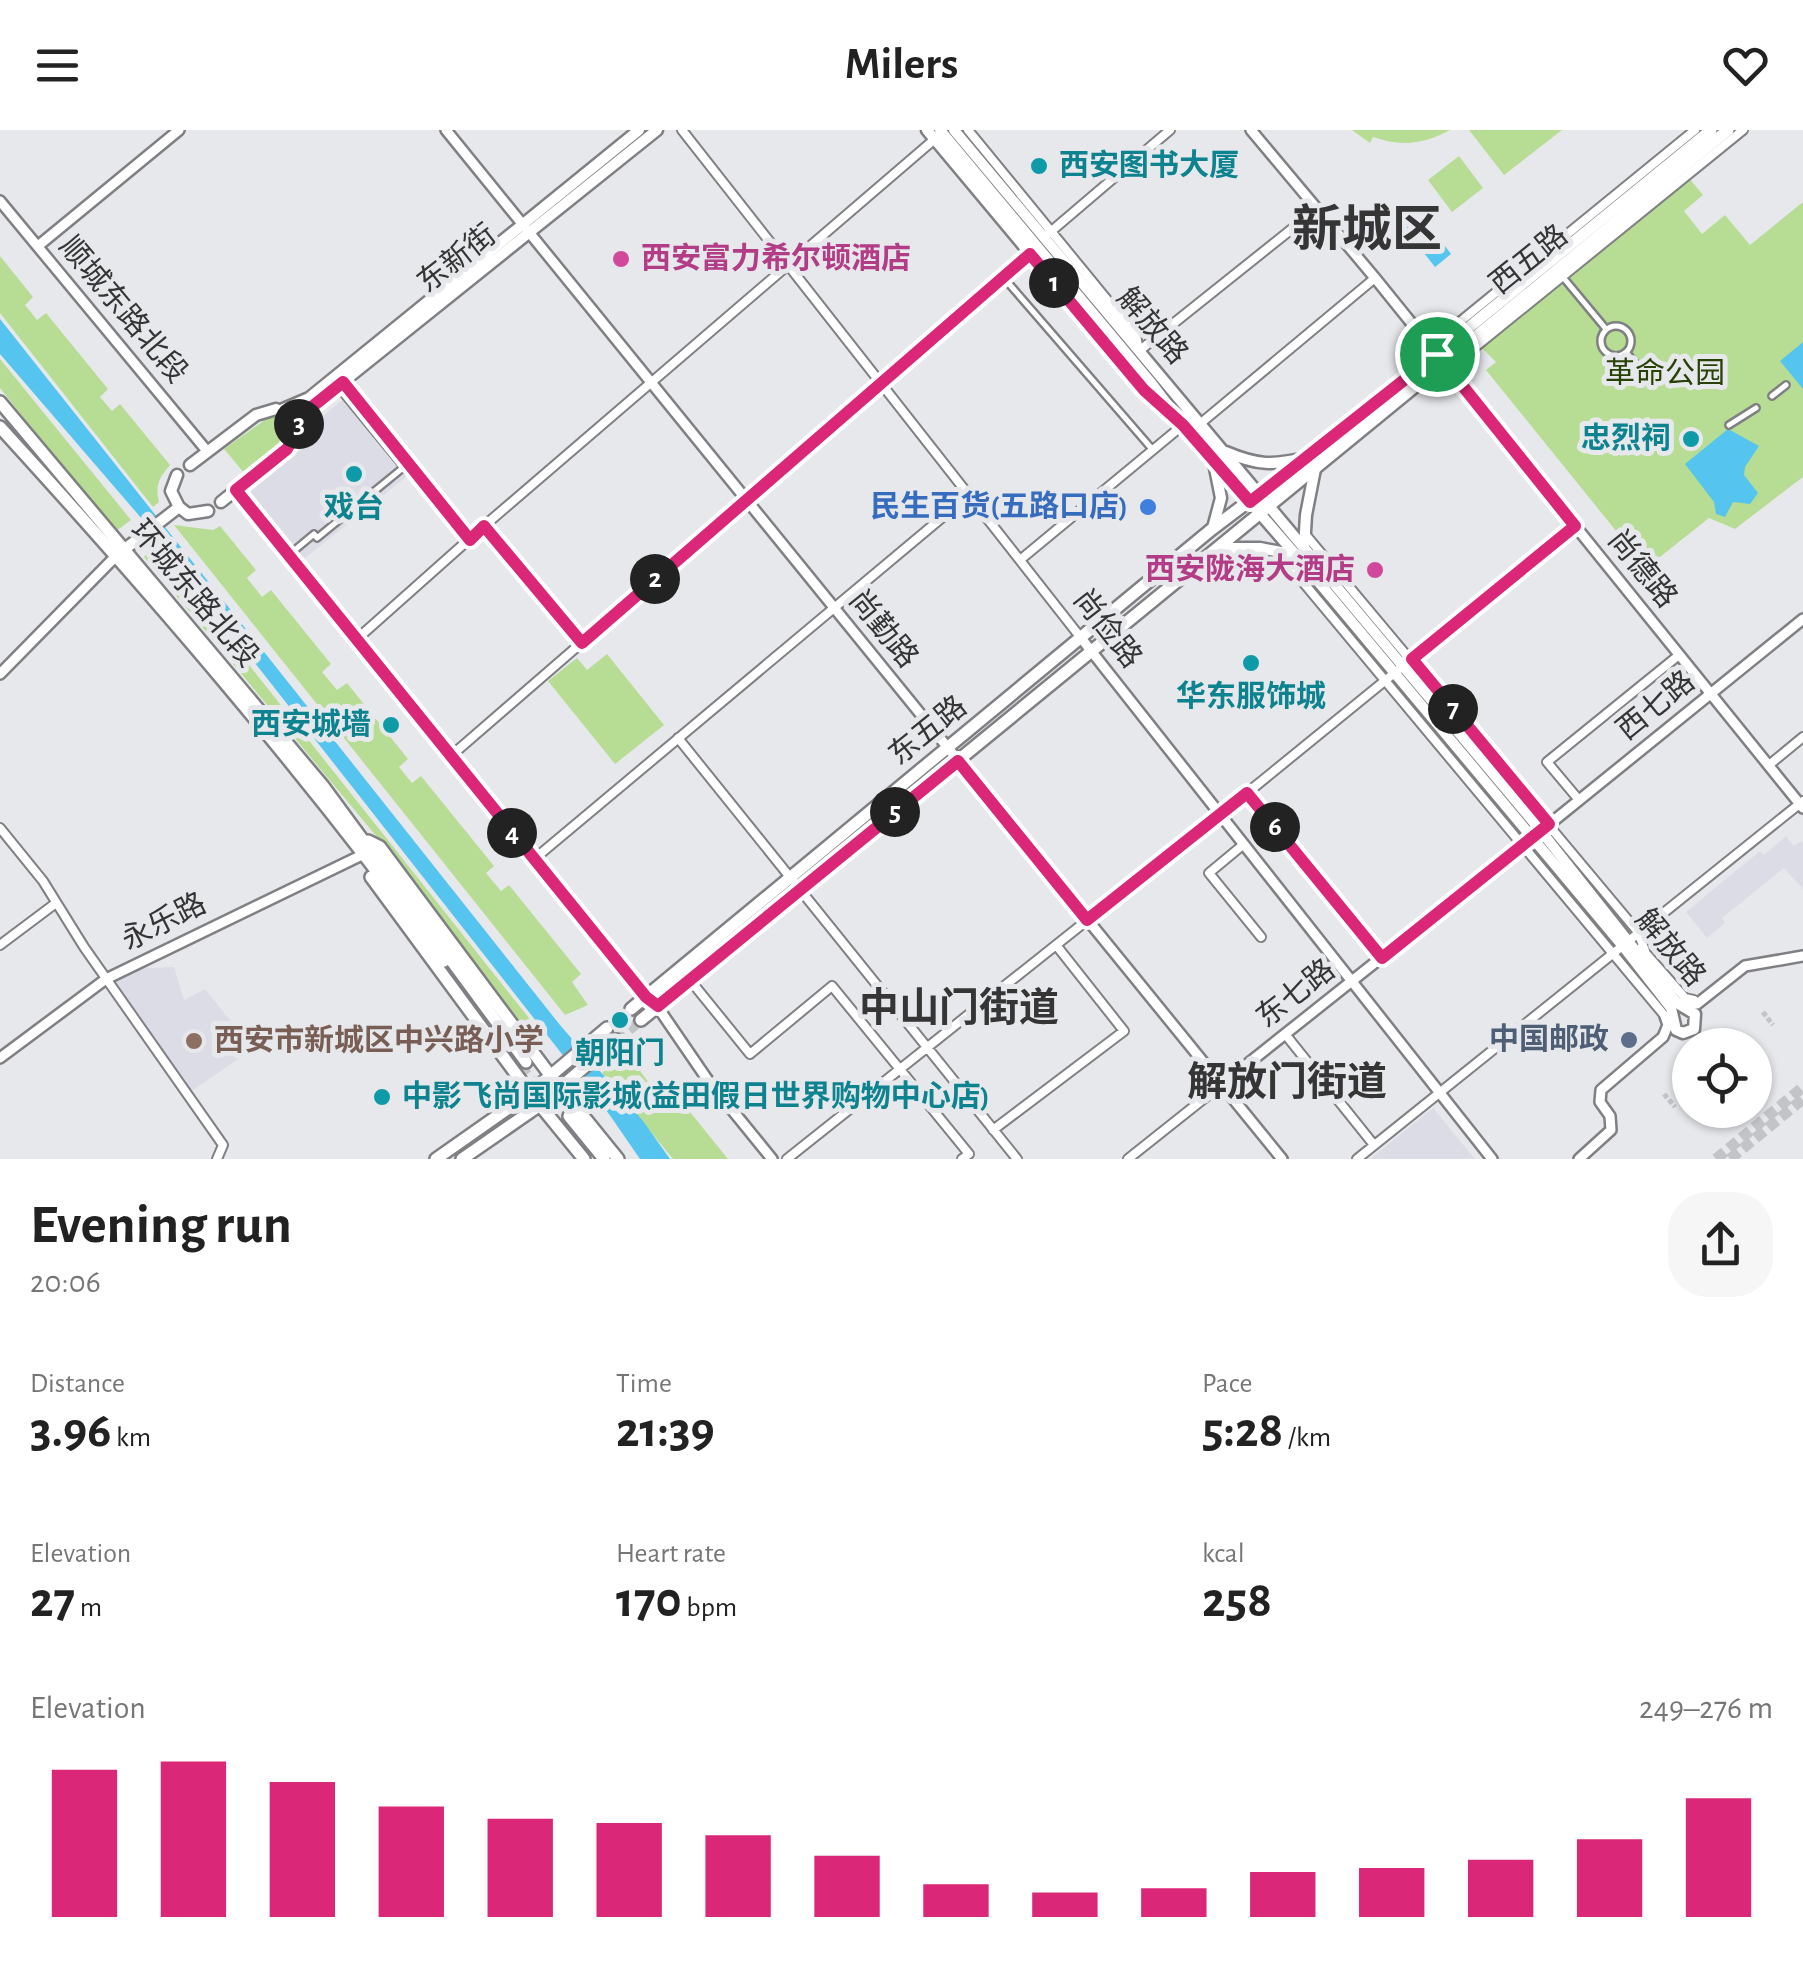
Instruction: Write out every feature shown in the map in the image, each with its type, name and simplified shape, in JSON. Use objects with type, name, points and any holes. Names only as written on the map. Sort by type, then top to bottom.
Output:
[{"type":"main road","name":"东新街","points":[[221,502],[287,449],[308,410],[343,388],[639,130]]},
{"type":"main road","name":"东新街","points":[[190,465],[256,414],[282,410],[309,398],[657,130]]},
{"type":"main road","name":"西五路","points":[[1265,511],[1311,464],[1710,130]]},
{"type":"main road","name":"西五路","points":[[1440,358],[1560,273],[1728,130]]},
{"type":"main road","name":"解放路","points":[[940,132],[1048,235],[1224,451],[1254,499]]},
{"type":"main road","name":"解放路","points":[[940,132],[1033,251],[1114,340],[1214,462],[1265,511],[1630,939],[1672,1008],[1676,1030],[1683,1033],[1694,1029],[1697,1022],[1686,1004],[1638,956],[1630,939]]},
{"type":"main road","points":[[1033,251],[1144,390],[1183,425]]},
{"type":"main road","points":[[1114,340],[1114,355]]},
{"type":"main road","name":"环城东路北段","points":[[0,402],[120,553],[316,791],[523,1064],[364,839],[120,553],[0,427]]},
{"type":"main road","points":[[282,410],[292,421],[295,433]]},
{"type":"main road","points":[[1220,548],[1300,552],[1311,464],[1256,464],[1224,451]]},
{"type":"main road","points":[[1212,528],[1222,498],[1214,462]]},
{"type":"main road","name":"西五路","points":[[1254,499],[1311,464]]},
{"type":"main road","points":[[178,475],[171,491],[179,507],[188,514],[208,512]]},
{"type":"main road","name":"东五路","points":[[631,1008],[1212,528],[1254,499]]},
{"type":"main road","points":[[120,553],[179,507]]},
{"type":"main road","name":"东五路","points":[[640,1020],[1265,511]]},
{"type":"main road","points":[[364,839],[380,847],[564,1082],[618,1159]]},
{"type":"main road","points":[[364,854],[370,875],[584,1159]]},
{"type":"main road","points":[[436,1159],[530,1092],[602,1032]]},
{"type":"main road","points":[[462,1159],[540,1105],[616,1040]]},
{"type":"main road","points":[[594,1159],[566,1118],[604,1159]]},
{"type":"street","points":[[38,246],[178,130]]},
{"type":"street","name":"尚勤路","points":[[446,130],[1282,1159]]},
{"type":"street","name":"尚俭路","points":[[682,130],[1492,1159]]},
{"type":"street","points":[[968,130],[1048,235],[1170,130]]},
{"type":"street","name":"尚德路","points":[[1251,130],[1376,278],[1802,804]]},
{"type":"street","points":[[1440,358],[1440,338],[1695,130]]},
{"type":"street","points":[[1606,329],[1560,273],[1743,130]]},
{"type":"street","points":[[357,639],[940,132]]},
{"type":"street","name":"顺城东路北段","points":[[0,201],[207,451]]},
{"type":"street","points":[[1139,351],[1318,208]]},
{"type":"street","points":[[452,756],[1033,251]]},
{"type":"street","points":[[1004,278],[1152,450]]},
{"type":"street","points":[[1201,423],[1376,278]]},
{"type":"street","points":[[1611,325],[1623,326],[1631,336],[1630,348],[1620,356],[1608,355],[1600,346],[1601,333],[1606,329],[1611,325]]},
{"type":"street","points":[[1626,352],[1652,384]]},
{"type":"street","points":[[1772,396],[1786,386]]},
{"type":"street","points":[[343,388],[470,540]]},
{"type":"street","points":[[289,555],[314,534],[318,538],[404,467],[343,388]]},
{"type":"street","points":[[1729,425],[1756,408]]},
{"type":"street","points":[[1020,560],[1183,425]]},
{"type":"street","points":[[236,490],[533,860],[646,997],[658,1006],[707,1078],[772,1159]]},
{"type":"street","points":[[533,860],[969,494]]},
{"type":"street","points":[[484,526],[582,643]]},
{"type":"street","points":[[787,1159],[1575,526]]},
{"type":"street","points":[[1305,534],[1523,846],[1665,1016],[1668,1025],[1663,1037],[1601,1090],[1600,1102],[1610,1116],[1611,1130],[1579,1159]]},
{"type":"street","points":[[1276,551],[1399,670]]},
{"type":"street","points":[[0,674],[120,553]]},
{"type":"street","name":"西七路","points":[[1541,831],[1803,619]]},
{"type":"street","points":[[1579,800],[1546,762],[1679,655]]},
{"type":"street","points":[[1769,765],[1803,737]]},
{"type":"street","points":[[678,738],[1017,1159]]},
{"type":"street","points":[[1247,793],[1382,958]]},
{"type":"street","points":[[1358,1159],[1616,957],[1630,939],[1802,804]]},
{"type":"street","points":[[0,828],[222,1144],[217,1159]]},
{"type":"street","name":"东七路","points":[[1128,1159],[1541,831]]},
{"type":"street","points":[[1244,844],[1209,873],[1260,937]]},
{"type":"street","name":"永乐路","points":[[0,1058],[106,978],[364,854]]},
{"type":"street","points":[[0,944],[56,903]]},
{"type":"street","points":[[1630,939],[1686,1004],[1698,1004],[1745,966],[1803,956]]},
{"type":"street","points":[[994,1130],[1124,1031],[1056,944]]},
{"type":"street","points":[[1780,960],[1803,948]]},
{"type":"street","points":[[690,980],[750,1054],[832,986],[968,1154],[962,1159]]},
{"type":"street","points":[[1285,1034],[1374,1146]]},
{"type":"shaded area","points":[[350,394],[412,472],[300,562],[245,494],[302,449],[313,424]]},
{"type":"shaded area","points":[[1786,836],[1794,846],[1803,843],[1803,889],[1784,868],[1722,918],[1725,923],[1707,938],[1686,912],[1760,851],[1764,855]]},
{"type":"shaded area","name":"西安市新城区中兴路小学","points":[[174,967],[184,1000],[205,989],[232,1023],[226,1029],[245,1054],[189,1093],[110,980],[128,969]]},
{"type":"shaded area","points":[[1433,1108],[1475,1159],[1370,1159]]},
{"type":"green space","points":[[1352,130],[1450,130],[1422,141],[1403,143],[1373,137],[1370,143]]},
{"type":"green space","points":[[1469,130],[1562,130],[1504,175]]},
{"type":"green space","points":[[1459,156],[1483,188],[1452,212],[1428,180]]},
{"type":"green space","name":"革命公园","points":[[1689,178],[1703,195],[1684,211],[1702,234],[1725,215],[1750,245],[1803,202],[1803,477],[1735,529],[1709,518],[1646,568],[1486,370],[1496,362],[1482,348]]},
{"type":"green space","points":[[0,256],[33,297],[25,305],[37,320],[46,313],[108,389],[100,397],[112,411],[120,404],[170,465],[159,482],[159,502],[153,507],[0,313]]},
{"type":"green space","points":[[0,359],[131,520],[115,532],[0,388]]},
{"type":"green space","points":[[272,415],[284,421],[287,438],[245,474],[224,449]]},
{"type":"green space","points":[[174,525],[213,530],[220,526],[256,570],[247,578],[262,597],[271,590],[331,664],[322,672],[337,690],[347,683],[408,759],[399,767],[412,783],[421,776],[494,866],[486,873],[501,891],[509,885],[581,974],[572,982],[588,1005],[565,1015]]},
{"type":"green space","points":[[154,545],[546,1041],[536,1047],[377,837],[144,557]]},
{"type":"green space","points":[[607,654],[664,725],[615,764],[548,681],[577,658],[587,670]]},
{"type":"green space","points":[[626,1052],[669,1110],[682,1102],[728,1159],[673,1159],[602,1073]]},
{"type":"water","points":[[1419,212],[1451,254],[1435,267],[1402,225]]},
{"type":"water","points":[[0,319],[670,1159],[640,1159],[609,1114],[142,519],[0,354]]},
{"type":"water","points":[[1803,342],[1803,389],[1780,361]]},
{"type":"water","points":[[1728,429],[1759,446],[1744,475],[1758,493],[1750,504],[1733,502],[1725,517],[1716,514],[1714,502],[1685,464]]},
{"type":"tunnel","points":[[607,1028],[631,1009]]},
{"type":"tunnel","points":[[1763,1012],[1773,1025]]},
{"type":"tunnel","points":[[616,1040],[641,1020]]},
{"type":"tunnel","points":[[520,1066],[562,1120]]},
{"type":"tunnel","points":[[1716,1159],[1803,1087]]},
{"type":"tunnel","points":[[1664,1094],[1672,1103]]},
{"type":"tunnel","points":[[1730,1159],[1803,1099]]},
{"type":"place","name":"西安图书大厦","points":[[1039,166]]},
{"type":"place","name":"西安富力希尔顿酒店","points":[[621,259]]},
{"type":"place","name":"忠烈祠","points":[[1691,439]]},
{"type":"place","name":"戏台","points":[[354,474]]},
{"type":"place","name":"民生百货(五路口店)","points":[[1148,507]]},
{"type":"place","name":"西安陇海大酒店","points":[[1375,570]]},
{"type":"place","name":"华东服饰城","points":[[1251,663]]},
{"type":"place","name":"西安城墙","points":[[391,725]]},
{"type":"place","name":"朝阳门","points":[[620,1020]]},
{"type":"place","name":"中国邮政","points":[[1629,1040]]},
{"type":"place","name":"西安市新城区中兴路小学","points":[[194,1041]]},
{"type":"place","name":"中影飞尚国际影城(益田假日世界购物中心店)","points":[[382,1097]]},
{"type":"district","name":"新城区","points":[[1367,231]]},
{"type":"district","name":"中山门街道","points":[[959,1009]]},
{"type":"district","name":"解放门街道","points":[[1287,1083]]},
{"type":"route","points":[[1030,254],[1144,390],[1183,425],[1250,502],[1437,354],[1575,526],[1412,659],[1549,824],[1382,958],[1247,793],[1087,920],[958,761],[658,1006],[646,997],[533,860],[236,490],[287,449],[301,418],[343,382],[470,540],[484,526],[582,643],[1030,254]]}]
